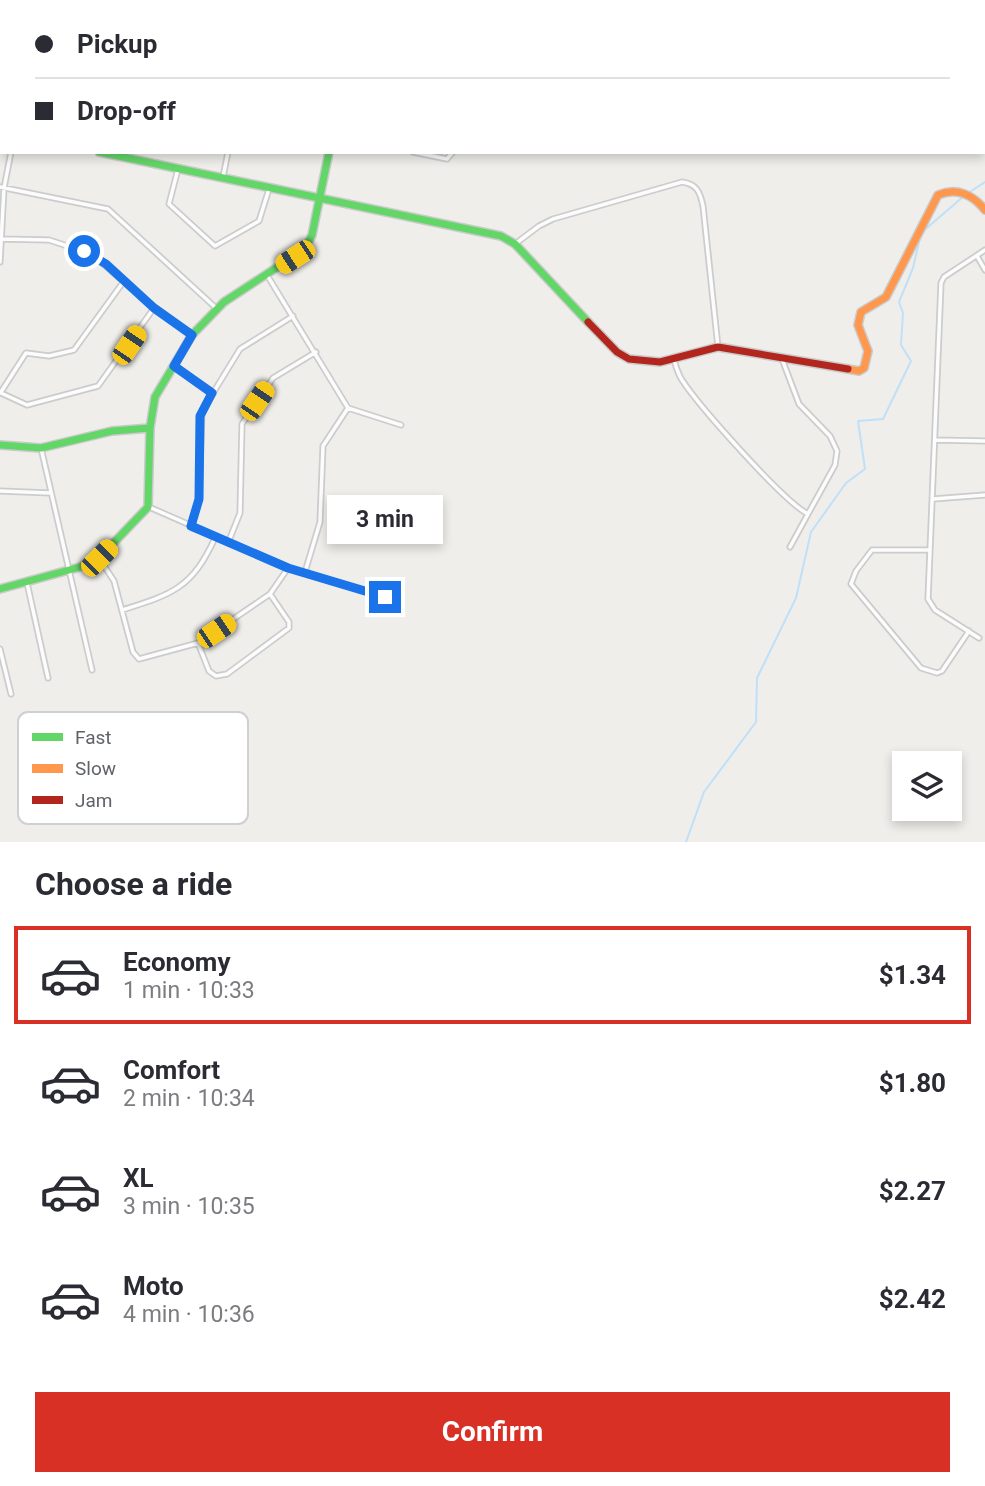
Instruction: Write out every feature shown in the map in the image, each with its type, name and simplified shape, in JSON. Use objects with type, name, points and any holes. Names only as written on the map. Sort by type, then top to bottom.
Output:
[{"type":"street","points":[[0,262],[2,188],[10,154]]},
{"type":"street","points":[[223,179],[228,154]]},
{"type":"street","points":[[0,589],[70,571],[99,558],[148,507],[150,428],[155,397],[192,335],[216,308],[305,249],[312,235],[329,154]]},
{"type":"street","points":[[423,154],[447,159],[451,154]]},
{"type":"street","points":[[131,155],[178,170],[501,236],[515,244],[587,317],[617,352],[646,362],[718,347],[859,372],[864,368],[868,351],[858,334],[858,320],[868,304],[886,297],[930,205],[938,195],[953,190],[969,196],[985,210]]},
{"type":"street","points":[[178,170],[169,204],[212,246],[218,246],[259,221],[269,189]]},
{"type":"street","points":[[515,244],[553,219],[682,182],[690,183],[699,192],[703,206],[718,347]]},
{"type":"street","points":[[2,188],[108,209],[216,308]]},
{"type":"street","points":[[1,239],[62,244],[92,254],[154,308],[192,335]]},
{"type":"street","points":[[979,638],[930,604],[930,550],[941,284],[944,277],[985,250]]},
{"type":"street","points":[[977,256],[985,270]]},
{"type":"street","points":[[267,275],[348,408],[401,425]]},
{"type":"street","points":[[124,280],[74,350],[60,355],[26,354],[0,393],[27,405],[98,386],[154,308]]},
{"type":"street","points":[[191,526],[199,499],[200,416],[240,349],[293,316]]},
{"type":"street","points":[[229,543],[240,513],[242,425],[273,378],[316,352]]},
{"type":"street","points":[[674,358],[682,381],[783,494],[808,514]]},
{"type":"street","points":[[782,359],[799,404],[830,436],[837,451],[835,465],[790,547]]},
{"type":"street","points":[[174,366],[212,393]]},
{"type":"street","points":[[305,572],[320,522],[323,446],[348,408]]},
{"type":"street","points":[[0,445],[41,448],[112,431],[150,428]]},
{"type":"street","points":[[935,440],[985,441]]},
{"type":"street","points":[[41,448],[92,670]]},
{"type":"street","points":[[0,491],[51,493]]},
{"type":"street","points":[[933,499],[985,495]]},
{"type":"street","points":[[148,507],[288,568],[385,597]]},
{"type":"street","points":[[122,610],[163,597],[198,572],[215,538]]},
{"type":"street","points":[[930,550],[872,550],[856,571],[851,584],[921,668],[937,673],[942,671],[969,631]]},
{"type":"street","points":[[99,558],[114,581],[133,652],[139,659],[198,643],[270,594],[288,568]]},
{"type":"street","points":[[27,583],[48,678]]},
{"type":"street","points":[[198,643],[209,671],[216,676],[228,674],[289,628],[289,622],[270,594]]},
{"type":"street","points":[[0,649],[11,694]]},
{"type":"waterway","points":[[968,193],[985,182]]},
{"type":"waterway","points":[[686,842],[704,792],[756,722],[757,678],[796,598],[811,532],[846,483],[865,469],[858,421],[883,419],[911,361],[901,345],[903,313],[899,302],[913,268],[921,233],[964,196]]},
{"type":"traffic: fast","points":[[109,154],[501,236],[515,244],[588,322]]},
{"type":"traffic: fast","points":[[0,589],[80,567],[99,558],[148,507],[150,428],[155,397],[192,335],[224,302],[305,249],[312,235],[329,154]]},
{"type":"traffic: fast","points":[[0,445],[41,448],[112,431],[150,428]]},
{"type":"traffic: slow","points":[[848,369],[859,371],[864,368],[868,351],[858,325],[861,312],[886,297],[938,195],[958,192],[975,200],[985,210]]},
{"type":"traffic: jam","points":[[588,322],[617,352],[629,359],[660,362],[718,347],[848,369]]},
{"type":"route","points":[[84,251],[106,264],[154,308],[192,335],[174,366],[212,393],[200,416],[199,499],[191,526],[288,568],[385,597]]}]
